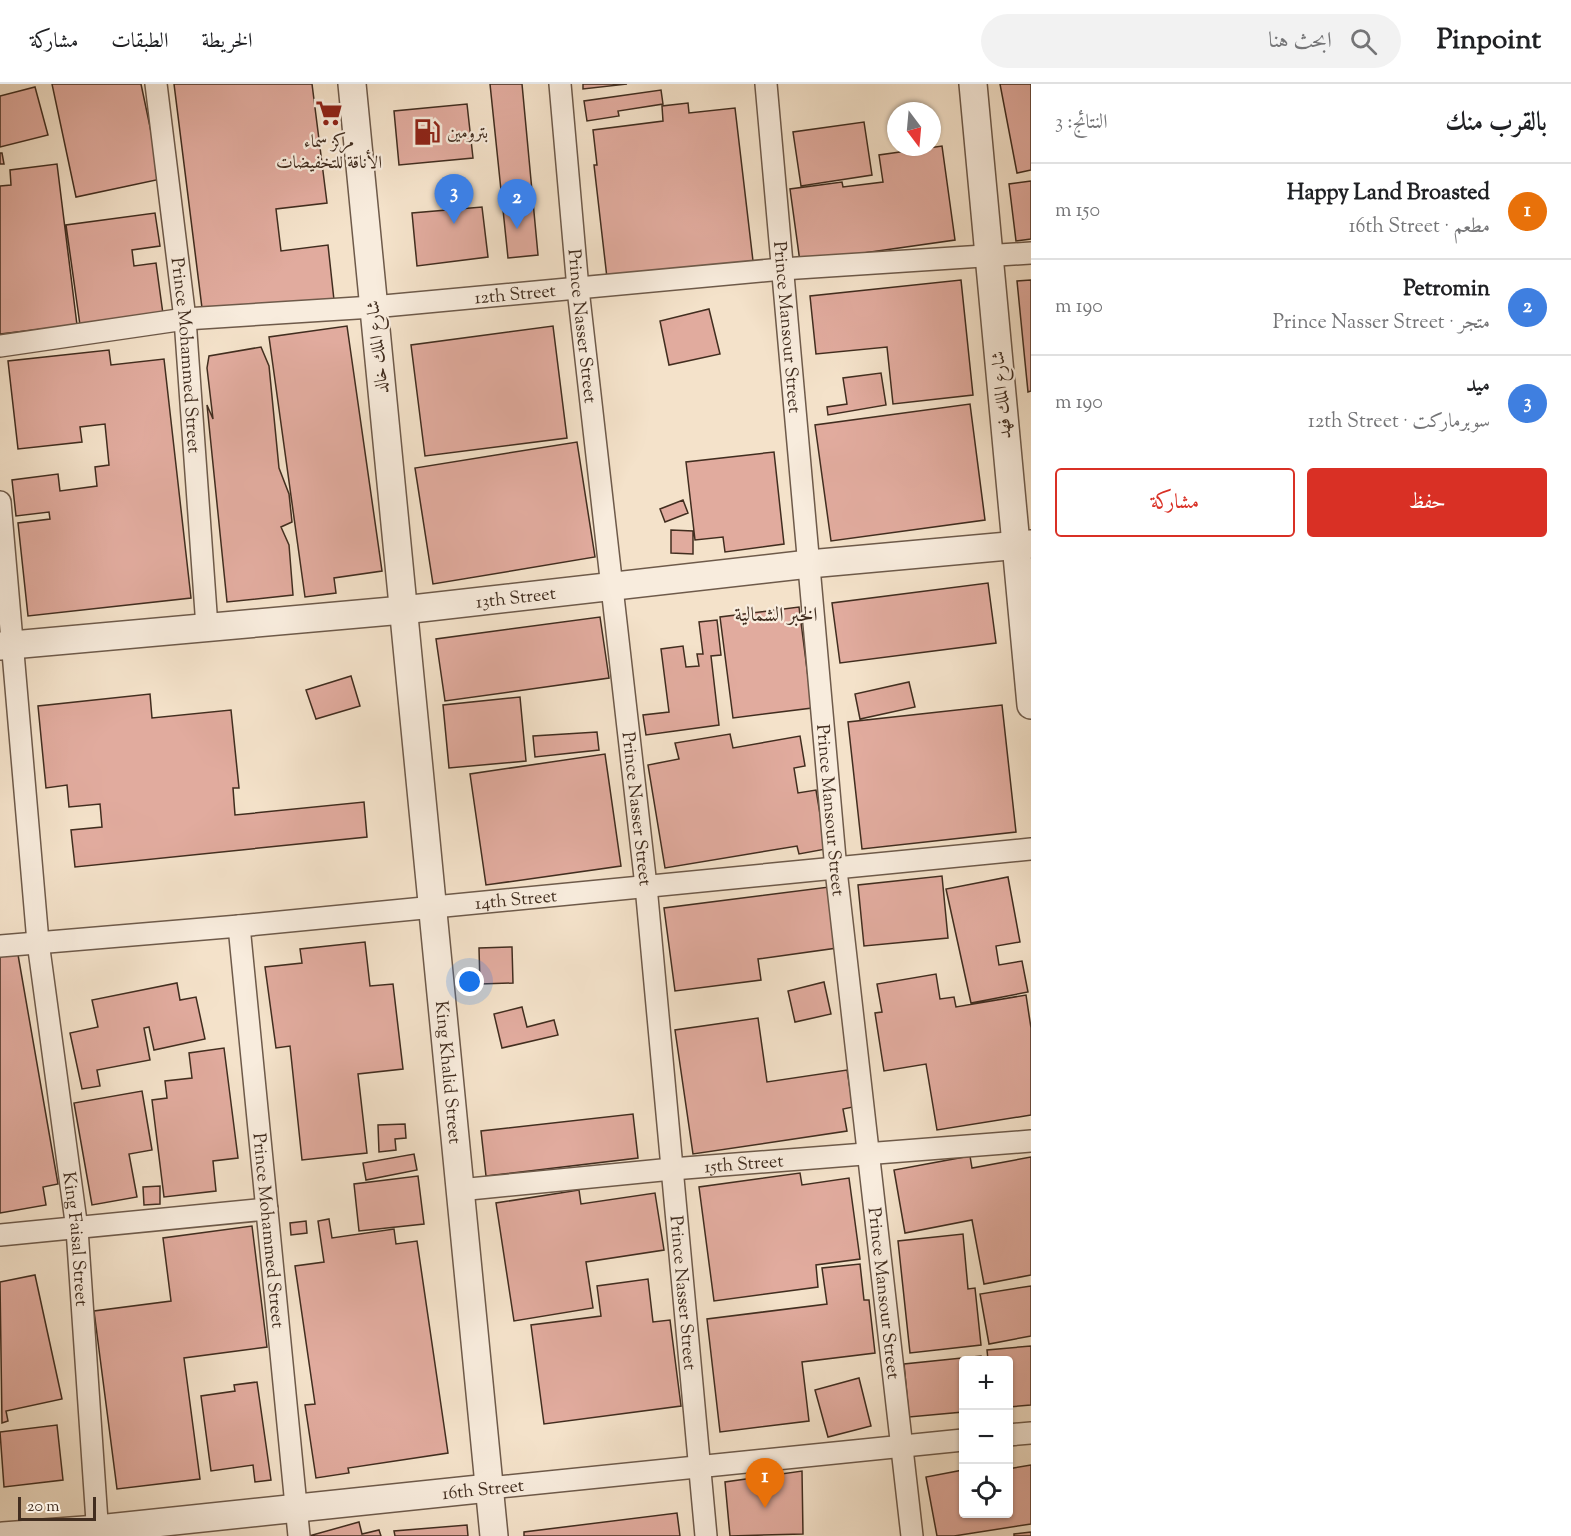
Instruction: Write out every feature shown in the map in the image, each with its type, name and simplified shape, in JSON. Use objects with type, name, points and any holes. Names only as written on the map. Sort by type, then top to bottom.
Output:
[{"type":"street","name":"Prince Mohammed Street","points":[[156,84],[185,319],[207,627]]},
{"type":"street","name":"شارع الملك خالد","points":[[352,84],[403,610]]},
{"type":"street","name":"Prince Nasser Street","points":[[560,84],[578,289],[646,886],[706,1536]]},
{"type":"street","name":"Prince Mansour Street","points":[[766,84],[836,870],[912,1536]]},
{"type":"street","name":"شارع الملك فهد","points":[[972,84],[989,256],[1023,544],[1031,705]]},
{"type":"street","name":"12th Street","points":[[0,346],[185,319],[373,307],[782,269],[1031,253]]},
{"type":"street","points":[[0,502],[7,645]]},
{"type":"street","name":"13th Street","points":[[7,645],[403,610],[809,564],[1023,544]]},
{"type":"street","name":"King Khalid Street","points":[[403,610],[494,1536]]},
{"type":"street","name":"King Faisal Street","points":[[7,645],[38,942],[77,1229],[98,1532]]},
{"type":"street","name":"14th Street","points":[[0,946],[836,870],[1031,849]]},
{"type":"street","name":"Prince Mohammed Street","points":[[239,926],[299,1536]]},
{"type":"street","name":"15th Street","points":[[459,1190],[672,1169],[1031,1141]]},
{"type":"street","points":[[0,1235],[267,1209]]},
{"type":"street","points":[[1013,1435],[1031,1433]]},
{"type":"street","name":"16th Street","points":[[3,1536],[98,1532],[297,1508],[959,1440]]},
{"type":"building","points":[[52,84],[141,84],[161,179],[76,197]]},
{"type":"building","points":[[174,84],[312,84],[327,203],[276,209],[281,251],[328,245],[334,300],[203,316]]},
{"type":"building","points":[[490,84],[522,84],[538,255],[508,258]]},
{"type":"building","points":[[583,84],[627,84],[583,89]]},
{"type":"building","points":[[1000,84],[1031,84],[1031,170],[1017,173]]},
{"type":"building","points":[[35,87],[48,135],[0,147],[0,96]]},
{"type":"building","points":[[661,90],[663,104],[618,111],[619,116],[587,121],[584,101]]},
{"type":"building","points":[[688,103],[689,113],[735,108],[753,261],[607,278],[594,165],[597,165],[593,130],[663,121],[662,106]]},
{"type":"building","points":[[467,104],[473,158],[399,165],[394,111]]},
{"type":"building","points":[[864,122],[872,175],[801,186],[793,132]]},
{"type":"building","points":[[941,146],[955,240],[800,262],[790,189],[842,182],[843,187],[883,182],[879,155],[941,156]]},
{"type":"building","points":[[0,153],[2,153],[4,164],[0,164]]},
{"type":"building","points":[[57,164],[77,325],[0,334],[0,186],[11,185],[10,170]]},
{"type":"building","points":[[1031,181],[1031,239],[1016,241],[1009,184]]},
{"type":"building","points":[[482,207],[488,257],[417,266],[412,213]]},
{"type":"building","points":[[155,213],[160,246],[132,250],[134,266],[156,263],[163,314],[80,325],[66,225]]},
{"type":"building","points":[[961,280],[973,395],[893,404],[887,347],[816,354],[810,296]]},
{"type":"building","points":[[1031,280],[1031,391],[1028,392],[1017,281]]},
{"type":"building","points":[[709,309],[720,354],[669,365],[660,321]]},
{"type":"building","points":[[347,326],[382,571],[334,578],[336,593],[305,597],[269,337]]},
{"type":"building","points":[[553,326],[567,438],[425,456],[411,345]]},
{"type":"building","points":[[261,347],[269,366],[279,468],[289,494],[292,522],[281,527],[289,545],[293,595],[227,602],[207,405],[213,419],[207,368],[209,356]]},
{"type":"building","points":[[109,350],[111,365],[164,359],[191,598],[28,616],[18,523],[50,519],[49,512],[16,516],[12,480],[58,474],[60,491],[97,486],[95,467],[109,465],[105,424],[80,427],[82,442],[18,449],[8,361]]},
{"type":"building","points":[[881,373],[886,405],[828,415],[827,407],[847,404],[843,378]]},
{"type":"building","points":[[970,404],[985,520],[831,541],[815,425]]},
{"type":"building","points":[[577,442],[595,557],[433,584],[415,468]]},
{"type":"building","points":[[774,452],[784,544],[725,552],[723,537],[695,540],[686,462]]},
{"type":"building","points":[[683,500],[688,513],[665,522],[660,509]]},
{"type":"building","points":[[671,530],[693,531],[693,554],[671,553]]},
{"type":"building","points":[[988,583],[996,643],[840,663],[832,603]]},
{"type":"building","points":[[799,607],[812,708],[733,718],[720,617]]},
{"type":"building","points":[[600,617],[609,678],[445,701],[436,639]]},
{"type":"building","points":[[717,620],[721,655],[711,656],[719,725],[646,735],[643,715],[669,712],[661,649],[683,646],[686,667],[699,666],[697,654],[703,654],[699,622]]},
{"type":"building","points":[[351,676],[360,706],[316,719],[306,690]]},
{"type":"building","points":[[909,682],[915,707],[860,719],[855,694]]},
{"type":"building","points":[[150,694],[152,718],[231,710],[239,788],[233,788],[235,815],[364,802],[367,837],[75,867],[71,830],[102,827],[100,804],[69,807],[67,785],[46,788],[38,706]]},
{"type":"building","points":[[520,697],[526,761],[449,768],[443,705]]},
{"type":"building","points":[[1002,705],[1016,832],[862,849],[848,722]]},
{"type":"building","points":[[597,732],[599,750],[535,757],[533,736]]},
{"type":"building","points":[[730,734],[733,748],[800,736],[805,766],[794,768],[798,793],[816,790],[826,849],[799,854],[797,846],[665,868],[648,765],[679,759],[675,743]]},
{"type":"building","points":[[605,754],[621,866],[486,885],[470,774]]},
{"type":"building","points":[[942,876],[948,938],[864,946],[858,885]]},
{"type":"building","points":[[1008,877],[1020,942],[996,946],[999,965],[1022,961],[1028,992],[971,1003],[946,889]]},
{"type":"building","points":[[829,887],[837,948],[758,959],[761,980],[675,991],[664,908]]},
{"type":"building","points":[[365,942],[370,986],[393,984],[403,1069],[358,1074],[367,1153],[302,1160],[290,1046],[276,1048],[265,967],[302,963],[300,949]]},
{"type":"building","points":[[512,947],[513,983],[480,984],[479,948]]},
{"type":"building","points":[[17,949],[58,1184],[43,1187],[46,1205],[0,1213],[0,952]]},
{"type":"building","points":[[936,974],[940,999],[954,997],[956,1007],[1026,995],[1031,1028],[1031,1115],[937,1130],[926,1064],[884,1071],[875,1013],[882,1012],[877,984]]},
{"type":"building","points":[[824,982],[831,1014],[795,1022],[788,991]]},
{"type":"building","points":[[177,983],[180,1000],[196,997],[205,1039],[154,1050],[149,1027],[144,1028],[150,1060],[97,1070],[100,1086],[82,1089],[70,1033],[98,1027],[92,1000]]},
{"type":"building","points":[[522,1007],[527,1027],[554,1020],[558,1035],[502,1048],[494,1014]]},
{"type":"building","points":[[758,1018],[767,1082],[847,1070],[853,1107],[843,1109],[847,1131],[693,1154],[675,1030]]},
{"type":"building","points":[[224,1048],[238,1158],[213,1161],[216,1191],[164,1197],[152,1100],[167,1098],[165,1081],[192,1078],[189,1053]]},
{"type":"building","points":[[142,1091],[152,1150],[129,1154],[137,1197],[92,1205],[74,1103]]},
{"type":"building","points":[[633,1114],[638,1158],[486,1176],[481,1131]]},
{"type":"building","points":[[405,1124],[406,1138],[395,1139],[396,1150],[379,1152],[378,1125]]},
{"type":"building","points":[[414,1154],[417,1170],[366,1180],[363,1163]]},
{"type":"building","points":[[970,1156],[972,1168],[1031,1157],[1031,1275],[984,1284],[972,1220],[905,1233],[894,1170]]},
{"type":"building","points":[[800,1173],[802,1185],[849,1178],[860,1259],[816,1265],[818,1287],[714,1301],[699,1187]]},
{"type":"building","points":[[418,1176],[424,1224],[359,1231],[354,1184]]},
{"type":"building","points":[[160,1186],[160,1204],[144,1205],[143,1187]]},
{"type":"building","points":[[579,1190],[581,1204],[655,1193],[664,1250],[586,1262],[593,1308],[514,1321],[496,1203]]},
{"type":"building","points":[[329,1219],[332,1238],[394,1229],[396,1244],[417,1241],[448,1453],[348,1468],[349,1473],[316,1478],[305,1405],[315,1404],[295,1266],[324,1262],[318,1221]]},
{"type":"building","points":[[306,1221],[307,1233],[291,1235],[290,1223]]},
{"type":"building","points":[[252,1226],[267,1347],[184,1358],[200,1479],[117,1489],[94,1311],[171,1301],[163,1238]]},
{"type":"building","points":[[963,1234],[968,1289],[975,1288],[981,1345],[910,1353],[898,1241]]},
{"type":"building","points":[[860,1264],[864,1300],[869,1300],[875,1353],[802,1362],[809,1421],[720,1432],[707,1319],[827,1304],[822,1268]]},
{"type":"building","points":[[35,1275],[62,1399],[6,1411],[8,1421],[2,1423],[0,1282]]},
{"type":"building","points":[[648,1279],[653,1322],[670,1320],[681,1406],[544,1424],[531,1325],[601,1316],[597,1286]]},
{"type":"building","points":[[1031,1286],[1031,1336],[989,1344],[980,1294]]},
{"type":"building","points":[[1031,1346],[1031,1405],[1013,1407],[1013,1356],[988,1356],[987,1350]]},
{"type":"building","points":[[959,1358],[959,1412],[909,1417],[904,1364]]},
{"type":"building","points":[[859,1378],[871,1426],[828,1437],[815,1390]]},
{"type":"building","points":[[257,1382],[271,1480],[255,1482],[253,1465],[211,1471],[201,1396],[235,1391],[234,1385]]},
{"type":"building","points":[[57,1425],[63,1480],[4,1487],[0,1432]]},
{"type":"building","points":[[1031,1465],[1031,1524],[954,1536],[937,1536],[926,1477],[959,1471],[959,1518],[1013,1518],[1013,1468]]},
{"type":"building","points":[[802,1471],[803,1534],[730,1536],[725,1482]]},
{"type":"building","points":[[677,1513],[680,1536],[524,1536],[524,1532]]},
{"type":"building","points":[[359,1522],[362,1534],[379,1530],[381,1536],[309,1536]]},
{"type":"building","points":[[467,1525],[468,1536],[395,1536],[394,1531]]},
{"type":"building","points":[[1031,1532],[1031,1536],[1014,1536],[1014,1534]]},
{"type":"place","name":"مركز سماء الأناقة للتخفيضات","points":[[329,113]]},
{"type":"place","name":"بترومين","points":[[427,132]]},
{"type":"place","name":"ميد","points":[[454,224]]},
{"type":"place","name":"Petromin","points":[[517,229]]},
{"type":"place","name":"Happy Land Broasted","points":[[765,1508]]},
{"type":"district","name":"الخبر الشمالية","points":[[776,614]]}]
